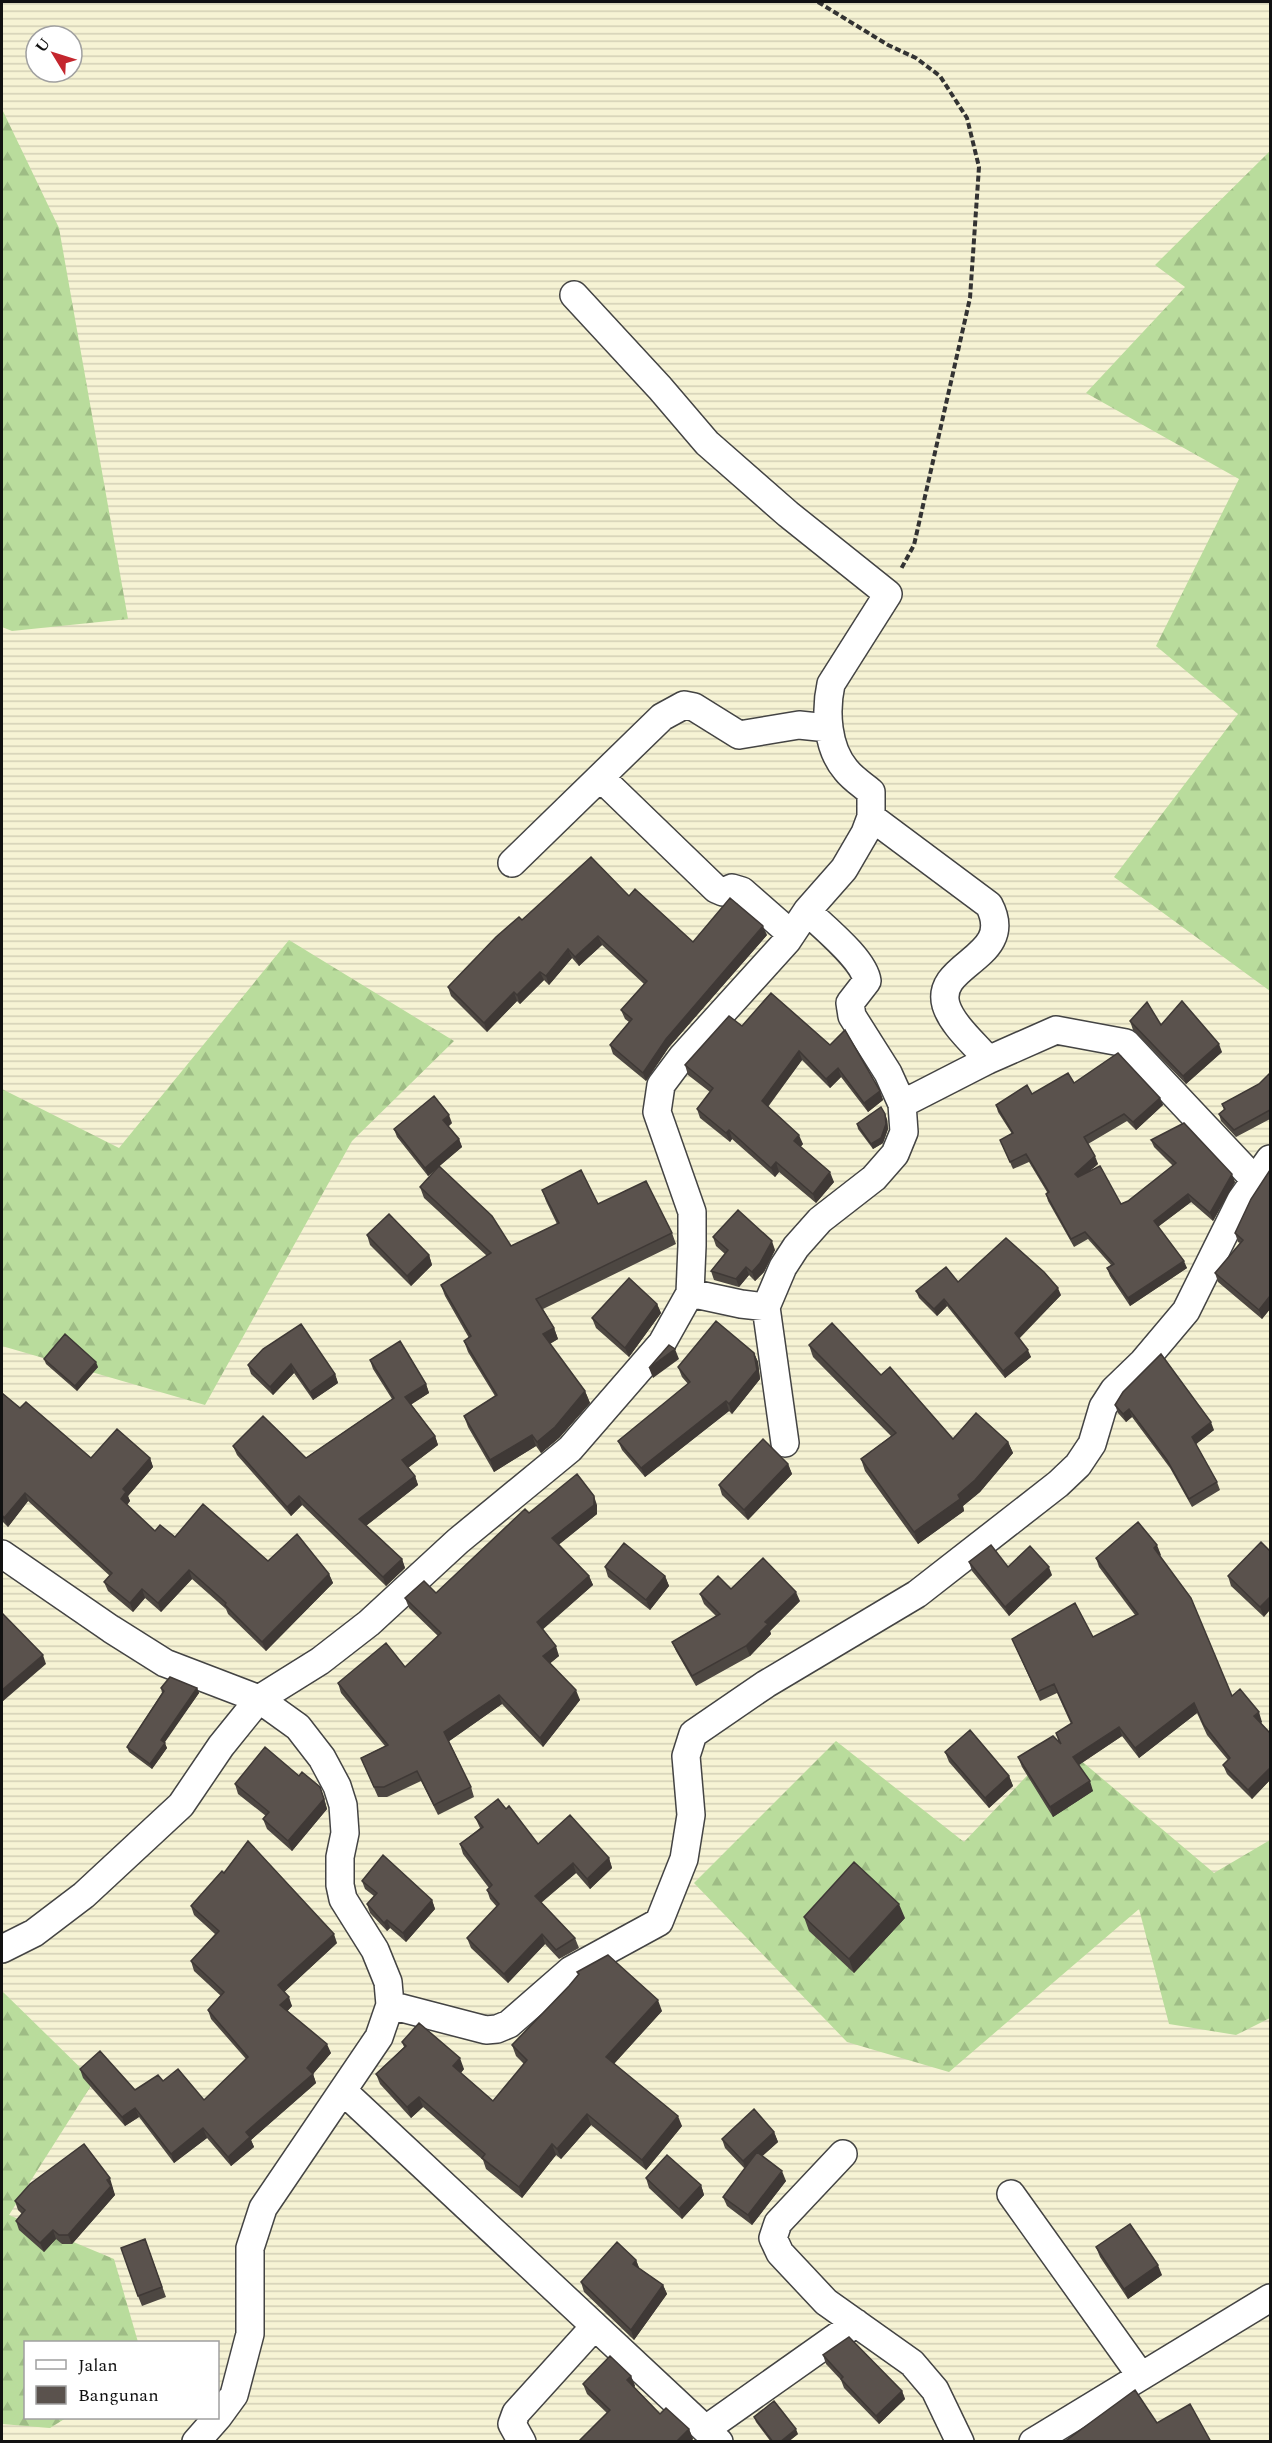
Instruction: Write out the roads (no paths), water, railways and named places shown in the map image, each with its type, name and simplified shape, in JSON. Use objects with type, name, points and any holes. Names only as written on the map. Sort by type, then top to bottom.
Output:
[{"type":"street","points":[[2,1949],[34,1933],[84,1894],[181,1805],[221,1746],[259,1699],[320,1661],[369,1623],[458,1541],[570,1449],[662,1343],[690,1293],[692,1212],[657,1112],[661,1085],[682,1057],[712,1026],[844,869],[865,833],[871,817],[871,792],[845,770],[828,728],[828,701],[831,684],[888,594],[788,514],[707,443],[660,388],[574,295]]},
{"type":"street","points":[[512,863],[662,717],[684,705],[702,712],[739,735],[799,725],[828,728]]},
{"type":"street","points":[[601,778],[716,889],[723,892],[732,888],[741,891],[791,934]]},
{"type":"street","points":[[871,817],[989,905],[996,919],[995,933],[988,945],[949,983],[944,993],[950,1015],[988,1060]]},
{"type":"street","points":[[784,1443],[766,1306],[783,1267],[796,1247],[820,1220],[866,1185],[896,1154],[904,1132],[902,1104],[888,1072],[852,1016],[850,1003],[867,981],[866,974],[855,959],[807,911]]},
{"type":"street","points":[[390,2005],[486,2030],[497,2030],[509,2024],[571,1970],[659,1922],[684,1859],[691,1815],[686,1756],[693,1734],[766,1684],[917,1594],[1058,1484],[1078,1465],[1092,1444],[1103,1407],[1114,1390],[1143,1362],[1186,1311],[1240,1200],[1262,1169],[1126,1043],[1056,1030],[988,1060],[902,1104]]},
{"type":"street","points":[[690,1293],[741,1304],[766,1306]]},
{"type":"street","points":[[2,1554],[165,1663],[259,1699],[298,1727],[321,1758],[337,1786],[343,1805],[345,1833],[340,1857],[343,1899],[375,1950],[388,1982],[390,2005],[379,2037],[263,2208],[250,2248],[250,2334],[234,2395],[219,2414]]},
{"type":"street","points":[[343,2091],[594,2327],[713,2435],[856,2323]]},
{"type":"street","points":[[843,2154],[778,2223],[773,2238],[780,2253],[826,2302],[912,2364],[935,2390],[960,2442]]},
{"type":"street","points":[[1011,2194],[1141,2376]]},
{"type":"street","points":[[1033,2442],[1270,2298]]},
{"type":"street","points":[[522,2442],[512,2424],[516,2413],[594,2327]]},
{"type":"street","points":[[196,2442],[204,2436],[216,2419]]}]
